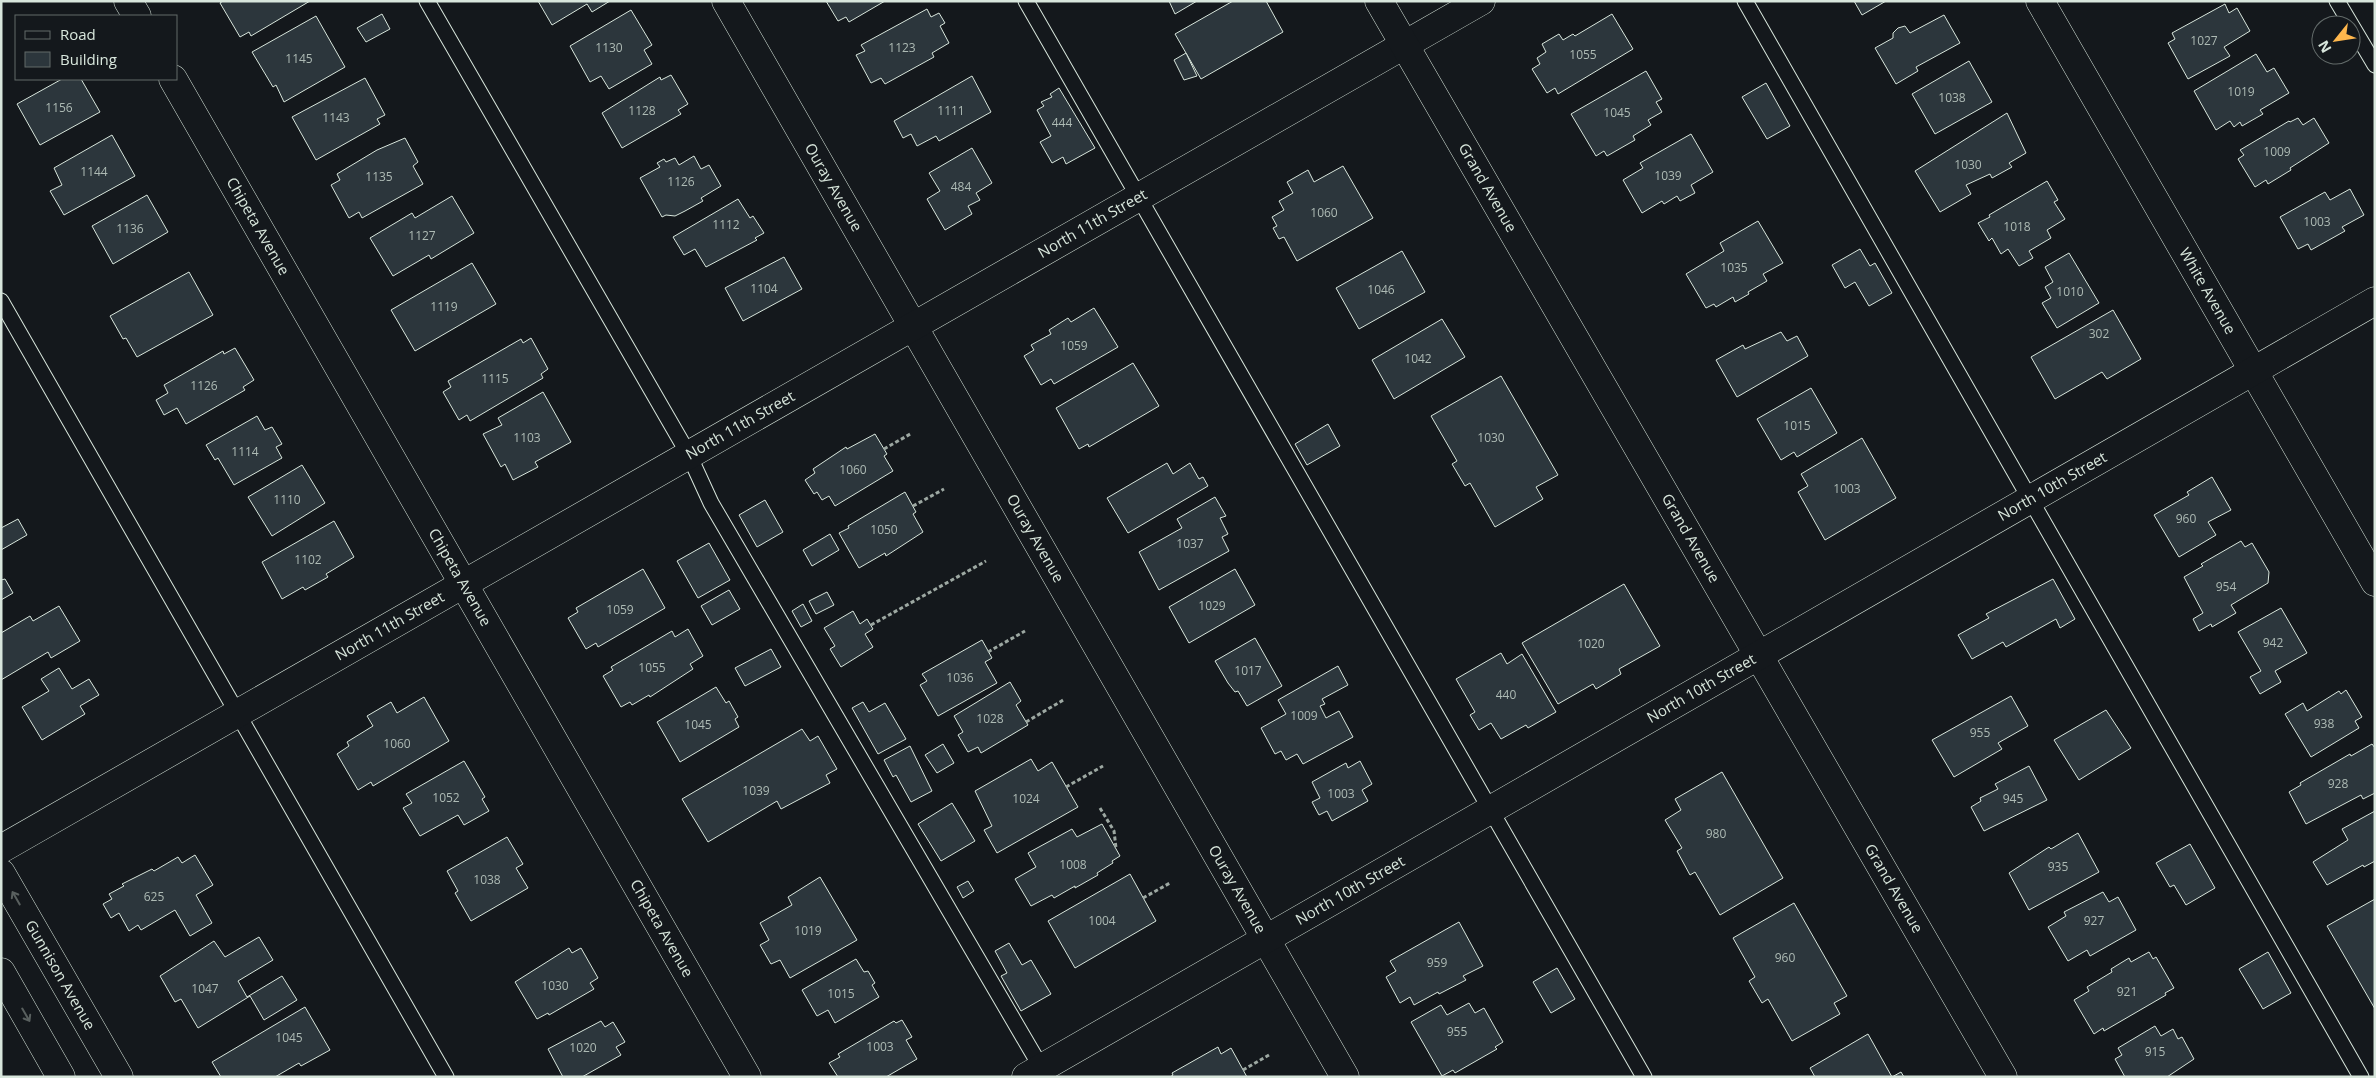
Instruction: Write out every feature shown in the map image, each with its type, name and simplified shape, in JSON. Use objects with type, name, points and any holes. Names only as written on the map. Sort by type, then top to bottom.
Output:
[{"type":"street","points":[[128,1],[136,15]]},
{"type":"street","name":"Ouray Avenue","points":[[726,1],[1345,1077]]},
{"type":"street","name":"Grand Avenue","points":[[1379,1],[1760,655],[2002,1077]]},
{"type":"street","name":"North 11th Street","points":[[1,849],[1481,1]]},
{"type":"street","name":"White Avenue","points":[[2040,1],[2375,582]]},
{"type":"street","name":"Chipeta Avenue","points":[[174,80],[747,1077]]},
{"type":"street","name":"North 10th Street","points":[[1038,1074],[1265,939],[2375,301]]},
{"type":"street","name":"Gunnison Avenue","points":[[1,873],[119,1077]]},
{"type":"street","points":[[1,972],[61,1077]]},
{"type":"lane","points":[[427,1],[689,455],[711,503],[1038,1074]]},
{"type":"lane","points":[[1026,1],[1644,1077]]},
{"type":"lane","points":[[1745,1],[2361,1077]]},
{"type":"lane","points":[[2337,1],[2375,65]]},
{"type":"lane","points":[[1,301],[446,1077]]},
{"type":"path","points":[[884,449],[912,433]]},
{"type":"path","points":[[913,506],[944,489]]},
{"type":"path","points":[[871,626],[986,561]]},
{"type":"path","points":[[988,652],[1025,631]]},
{"type":"path","points":[[1026,722],[1065,699]]},
{"type":"path","points":[[1066,787],[1103,766]]},
{"type":"path","points":[[1100,808],[1114,831],[1116,848]]},
{"type":"path","points":[[1143,898],[1170,883]]},
{"type":"path","points":[[1243,1070],[1269,1055]]},
{"type":"building","points":[[223,1],[310,1],[251,36],[249,32],[240,37],[220,3]]},
{"type":"building","points":[[538,1],[610,1],[592,12],[587,4],[552,25]]},
{"type":"building","points":[[826,1],[885,1],[849,22],[846,17],[838,21]]},
{"type":"building","points":[[1169,1],[1197,1],[1175,14]]},
{"type":"building","points":[[1233,1],[1266,1],[1283,32],[1201,79],[1175,34]]},
{"type":"building","points":[[1854,1],[1886,1],[1862,15]]},
{"type":"building","points":[[2225,4],[2229,13],[2237,8],[2250,31],[2224,47],[2230,56],[2188,79],[2168,43],[2175,39],[2172,33]]},
{"type":"building","points":[[927,9],[931,17],[939,13],[945,23],[940,26],[949,43],[932,53],[934,57],[885,84],[881,78],[871,83],[856,55],[865,51],[861,45]]},
{"type":"building","points":[[631,10],[652,45],[644,50],[652,64],[609,89],[601,76],[590,82],[570,46]]},
{"type":"building","points":[[382,14],[390,29],[366,42],[357,28]]},
{"type":"building","points":[[1612,14],[1633,49],[1558,94],[1555,88],[1547,93],[1532,69],[1540,64],[1537,58],[1546,52],[1542,44],[1559,34],[1563,40],[1573,34],[1575,36]]},
{"type":"building","points":[[1944,15],[1960,43],[1916,67],[1918,71],[1896,84],[1875,48],[1893,38],[1893,33],[1898,28],[1905,26],[1910,33]]},
{"type":"building","points":[[316,16],[345,67],[284,102],[276,85],[273,87],[252,52]]},
{"type":"building","points":[[1186,53],[1197,76],[1184,80],[1174,60]]},
{"type":"building","points":[[2256,54],[2267,72],[2274,68],[2289,93],[2260,110],[2263,114],[2242,126],[2240,122],[2234,127],[2230,121],[2216,130],[2194,91]]},
{"type":"building","points":[[1969,61],[1992,102],[1935,134],[1912,94]]},
{"type":"building","points":[[1646,71],[1662,99],[1656,102],[1662,112],[1648,120],[1651,125],[1633,136],[1635,140],[1607,156],[1604,151],[1596,156],[1571,114]]},
{"type":"building","points":[[671,75],[688,104],[678,110],[681,114],[622,148],[602,113],[660,77],[661,80]]},
{"type":"building","points":[[972,76],[991,112],[939,141],[936,136],[917,146],[911,134],[903,138],[894,121]]},
{"type":"building","points":[[365,78],[385,115],[377,119],[380,124],[316,160],[292,117]]},
{"type":"building","points":[[60,80],[82,80],[100,112],[40,145],[17,104]]},
{"type":"building","points":[[1766,83],[1790,126],[1767,139],[1742,97]]},
{"type":"building","points":[[1059,88],[1095,148],[1066,164],[1063,157],[1052,163],[1040,142],[1051,136],[1037,110],[1044,106],[1041,102],[1052,97],[1050,94]]},
{"type":"building","points":[[2007,113],[2026,153],[2009,163],[2012,167],[1992,178],[1990,174],[1966,185],[1971,194],[1940,212],[1915,171]]},
{"type":"building","points":[[2298,118],[2303,125],[2314,118],[2329,143],[2268,184],[2266,180],[2255,187],[2238,159],[2244,155],[2240,150],[2289,121]]},
{"type":"building","points":[[1691,134],[1713,172],[1691,185],[1695,193],[1680,201],[1677,196],[1664,204],[1662,201],[1642,213],[1623,180],[1643,168],[1640,163]]},
{"type":"building","points":[[112,135],[135,176],[64,215],[50,191],[62,185],[54,168]]},
{"type":"building","points":[[405,138],[418,162],[413,166],[423,184],[362,218],[359,212],[349,218],[331,185],[340,180],[337,174],[377,150]]},
{"type":"building","points":[[972,148],[992,183],[976,193],[980,200],[968,206],[972,214],[945,230],[927,199],[940,191],[929,173]]},
{"type":"building","points":[[694,156],[701,169],[709,165],[721,186],[701,198],[703,201],[685,211],[675,216],[666,215],[662,217],[640,178],[660,167],[657,163],[664,159],[666,162],[675,158],[679,165]]},
{"type":"building","points":[[1343,166],[1373,218],[1297,261],[1284,237],[1279,239],[1273,228],[1277,226],[1272,217],[1284,210],[1279,201],[1293,193],[1287,182],[1308,170],[1314,182]]},
{"type":"building","points":[[2047,181],[2058,200],[2054,202],[2065,219],[2047,230],[2051,238],[2029,251],[2033,258],[2019,266],[2008,249],[2001,254],[1992,238],[1989,241],[1978,223]]},
{"type":"building","points":[[2350,189],[2364,215],[2342,227],[2345,231],[2311,250],[2308,244],[2298,249],[2280,217],[2325,192],[2330,200]]},
{"type":"building","points":[[147,195],[168,232],[113,264],[92,226]]},
{"type":"building","points":[[452,196],[474,233],[431,259],[429,255],[393,276],[370,238],[412,213],[415,218]]},
{"type":"building","points":[[738,199],[750,218],[753,216],[764,233],[755,238],[757,240],[706,267],[695,249],[684,255],[673,237]]},
{"type":"building","points":[[1758,221],[1783,263],[1763,274],[1767,281],[1748,292],[1749,294],[1735,302],[1733,297],[1716,307],[1714,304],[1706,308],[1686,274],[1724,251],[1720,243]]},
{"type":"building","points":[[1860,249],[1870,266],[1875,263],[1892,293],[1869,306],[1855,282],[1845,288],[1832,265]]},
{"type":"building","points":[[1402,251],[1425,292],[1359,329],[1336,288]]},
{"type":"building","points":[[2069,253],[2099,303],[2057,328],[2042,303],[2051,298],[2045,287],[2053,282],[2045,267]]},
{"type":"building","points":[[784,257],[802,289],[743,321],[725,288]]},
{"type":"building","points":[[472,263],[496,304],[415,351],[391,310]]},
{"type":"building","points":[[189,272],[213,315],[137,357],[126,338],[123,339],[110,316]]},
{"type":"building","points":[[1094,308],[1118,347],[1054,384],[1051,379],[1041,385],[1024,356],[1034,350],[1031,345],[1051,334],[1049,330],[1068,318],[1071,322]]},
{"type":"building","points":[[2113,310],[2141,359],[2107,379],[2102,372],[2055,399],[2031,357]]},
{"type":"building","points":[[1442,319],[1465,357],[1394,399],[1372,360]]},
{"type":"building","points":[[1781,332],[1787,341],[1797,336],[1808,356],[1737,397],[1716,360],[1743,345],[1745,349]]},
{"type":"building","points":[[531,338],[548,369],[541,374],[543,378],[470,421],[467,415],[459,420],[443,392],[451,387],[448,381],[521,339],[523,343]]},
{"type":"building","points":[[235,348],[254,380],[243,387],[245,390],[186,424],[177,408],[164,415],[156,400],[168,393],[164,385],[223,351],[224,354]]},
{"type":"building","points":[[1133,363],[1159,406],[1089,447],[1088,444],[1079,449],[1056,408]]},
{"type":"building","points":[[1501,376],[1558,475],[1536,487],[1543,499],[1495,527],[1470,483],[1465,486],[1452,464],[1457,461],[1431,416]]},
{"type":"building","points":[[1811,388],[1837,433],[1797,457],[1794,452],[1781,460],[1757,419]]},
{"type":"building","points":[[543,392],[571,442],[535,462],[538,467],[513,480],[505,464],[501,467],[483,434],[502,425],[498,418]]},
{"type":"building","points":[[257,416],[265,430],[272,427],[282,444],[276,447],[282,458],[234,485],[218,458],[215,460],[206,445]]},
{"type":"building","points":[[1328,424],[1340,446],[1307,465],[1295,444]]},
{"type":"building","points":[[875,434],[887,454],[884,456],[893,471],[835,506],[829,496],[822,500],[817,492],[814,494],[805,480],[815,473],[813,469],[846,447],[847,449]]},
{"type":"building","points":[[1862,438],[1896,498],[1825,540],[1798,492],[1808,486],[1801,474]]},
{"type":"building","points":[[1167,463],[1173,474],[1190,463],[1199,479],[1203,477],[1208,486],[1128,533],[1107,498]]},
{"type":"building","points":[[302,465],[325,503],[272,536],[248,497]]},
{"type":"building","points":[[2212,477],[2231,510],[2208,522],[2216,535],[2179,557],[2154,515],[2189,495],[2187,492]]},
{"type":"building","points":[[905,492],[916,512],[913,514],[923,532],[886,556],[885,553],[859,568],[839,533]]},
{"type":"building","points":[[1215,497],[1226,516],[1220,518],[1228,534],[1222,537],[1229,551],[1159,590],[1139,552],[1182,528],[1177,519]]},
{"type":"building","points":[[765,500],[783,532],[757,547],[739,515]]},
{"type":"building","points":[[18,519],[27,535],[1,550],[1,528]]},
{"type":"building","points":[[334,521],[354,557],[326,574],[328,577],[305,590],[303,587],[282,599],[262,562]]},
{"type":"building","points":[[830,534],[839,550],[812,566],[803,550]]},
{"type":"building","points":[[2241,541],[2245,547],[2252,543],[2269,572],[2268,583],[2231,605],[2236,613],[2212,627],[2211,624],[2199,631],[2193,619],[2203,613],[2184,577],[2203,566],[2201,564]]},
{"type":"building","points":[[709,543],[730,580],[698,598],[677,561]]},
{"type":"building","points":[[643,569],[665,608],[598,647],[596,643],[586,649],[568,618],[578,612],[576,608]]},
{"type":"building","points":[[1235,569],[1255,605],[1189,643],[1169,607]]},
{"type":"building","points":[[5,579],[13,593],[1,600],[1,580]]},
{"type":"building","points":[[2053,579],[2075,619],[2060,628],[2056,619],[2006,647],[2003,642],[1972,659],[1958,635],[1989,618],[1986,614]]},
{"type":"building","points":[[1624,584],[1660,646],[1619,669],[1621,674],[1596,689],[1593,684],[1558,704],[1522,643]]},
{"type":"building","points":[[729,590],[740,609],[712,625],[701,606]]},
{"type":"building","points":[[827,592],[834,605],[816,614],[809,601]]},
{"type":"building","points":[[803,604],[812,621],[801,627],[792,611]]},
{"type":"building","points":[[59,606],[80,641],[51,658],[48,652],[1,680],[1,633],[30,616],[33,621]]},
{"type":"building","points":[[2281,608],[2307,653],[2275,671],[2281,682],[2260,694],[2250,677],[2261,671],[2238,632]]},
{"type":"building","points":[[853,611],[860,624],[867,619],[873,629],[865,634],[873,647],[841,667],[830,649],[835,646],[824,628]]},
{"type":"building","points":[[688,629],[703,656],[690,664],[693,669],[650,697],[649,695],[632,705],[630,702],[621,707],[603,676],[613,670],[611,667],[672,631],[675,637]]},
{"type":"building","points":[[1255,638],[1282,686],[1247,706],[1238,691],[1235,692],[1228,683],[1215,661]]},
{"type":"building","points":[[982,640],[992,658],[985,662],[997,683],[938,716],[920,685],[927,681],[922,674]]},
{"type":"building","points":[[771,649],[781,667],[745,686],[735,668]]},
{"type":"building","points":[[1501,653],[1507,664],[1522,654],[1556,712],[1528,728],[1526,725],[1501,739],[1491,723],[1479,730],[1470,715],[1475,712],[1456,679]]},
{"type":"building","points":[[1338,666],[1348,685],[1322,699],[1325,704],[1320,706],[1326,718],[1339,711],[1353,737],[1303,764],[1297,754],[1286,760],[1281,751],[1275,754],[1261,728],[1286,714],[1278,700]]},
{"type":"building","points":[[59,668],[72,689],[89,679],[99,695],[80,706],[85,714],[42,740],[22,707],[49,691],[41,679]]},
{"type":"building","points":[[1010,682],[1021,701],[1016,705],[1028,725],[981,753],[978,747],[968,752],[958,735],[963,732],[954,716]]},
{"type":"building","points":[[716,687],[726,703],[729,701],[738,717],[735,719],[739,727],[680,762],[657,722]]},
{"type":"building","points":[[2346,690],[2362,717],[2355,721],[2359,728],[2311,757],[2285,714],[2303,703],[2307,711],[2339,691],[2341,694]]},
{"type":"building","points":[[2011,696],[2028,726],[1998,743],[2002,749],[1954,777],[1932,740]]},
{"type":"building","points":[[424,697],[449,741],[373,786],[371,782],[358,790],[337,754],[349,746],[347,742],[373,726],[367,716],[391,702],[397,713]]},
{"type":"building","points":[[863,702],[869,712],[885,703],[906,739],[878,754],[852,708]]},
{"type":"building","points":[[2106,710],[2131,748],[2079,780],[2054,740]]},
{"type":"building","points":[[802,729],[810,741],[818,736],[837,769],[826,775],[830,783],[781,809],[777,801],[708,842],[682,799]]},
{"type":"building","points":[[943,744],[954,763],[937,773],[925,755]]},
{"type":"building","points":[[2372,744],[2375,748],[2375,793],[2363,799],[2361,795],[2306,824],[2289,792],[2301,785],[2300,783],[2350,754],[2351,756]]},
{"type":"building","points":[[910,746],[932,791],[911,802],[896,775],[893,777],[884,760]]},
{"type":"building","points":[[1031,759],[1038,771],[1052,762],[1078,807],[997,853],[984,830],[992,826],[975,791]]},
{"type":"building","points":[[464,761],[485,797],[482,799],[489,811],[464,825],[458,815],[420,836],[403,808],[412,803],[406,794]]},
{"type":"building","points":[[1360,761],[1372,784],[1362,790],[1368,801],[1332,821],[1327,811],[1319,815],[1312,802],[1320,798],[1312,782],[1346,763],[1348,768]]},
{"type":"building","points":[[2029,766],[2047,800],[1984,831],[1971,807],[1981,801],[1980,798],[1998,789],[1995,784]]},
{"type":"building","points":[[1722,772],[1783,878],[1720,915],[1695,872],[1690,875],[1677,851],[1682,848],[1665,820],[1681,810],[1675,799]]},
{"type":"building","points":[[952,803],[975,841],[941,861],[918,824]]},
{"type":"building","points":[[2375,811],[2375,861],[2364,867],[2363,865],[2327,885],[2313,862],[2348,840],[2342,829]]},
{"type":"building","points":[[1102,824],[1120,856],[1097,873],[1098,875],[1075,888],[1075,886],[1054,898],[1052,895],[1031,906],[1015,879],[1036,867],[1028,853],[1072,829],[1077,837]]},
{"type":"building","points":[[2078,833],[2099,872],[2029,910],[2009,873],[2049,847],[2051,849]]},
{"type":"building","points":[[507,837],[523,864],[516,868],[528,888],[471,921],[455,893],[458,891],[447,871]]},
{"type":"building","points":[[2190,844],[2215,888],[2186,905],[2174,885],[2170,887],[2156,863]]},
{"type":"building","points":[[195,855],[213,885],[196,895],[212,923],[190,936],[175,910],[141,930],[138,925],[129,931],[119,913],[111,918],[103,904],[112,899],[109,894],[124,886],[122,884],[152,869],[154,871],[178,857],[182,863]]},
{"type":"building","points":[[1130,874],[1156,921],[1075,968],[1048,921]]},
{"type":"building","points":[[820,877],[857,940],[790,978],[780,960],[771,964],[760,945],[769,940],[760,923],[792,905],[788,897]]},
{"type":"building","points":[[968,881],[974,891],[963,898],[957,887]]},
{"type":"building","points":[[2103,892],[2109,902],[2118,897],[2136,930],[2090,956],[2087,950],[2068,961],[2048,927],[2066,916],[2064,912]]},
{"type":"building","points":[[2375,899],[2375,1009],[2327,926]]},
{"type":"building","points":[[1794,903],[1847,996],[1834,1003],[1840,1014],[1792,1041],[1768,999],[1762,1003],[1749,981],[1755,977],[1733,938]]},
{"type":"building","points":[[1459,922],[1483,966],[1463,976],[1466,980],[1439,994],[1438,992],[1414,1005],[1410,997],[1400,1003],[1386,977],[1396,971],[1390,961]]},
{"type":"building","points":[[259,937],[273,960],[238,981],[247,997],[282,976],[297,1000],[264,1020],[250,996],[198,1028],[181,999],[175,1002],[160,976],[214,941],[225,957]]},
{"type":"building","points":[[1009,943],[1022,965],[1031,960],[1051,994],[1021,1011],[1001,976],[1007,973],[995,951]]},
{"type":"building","points":[[569,948],[572,953],[581,948],[598,978],[590,983],[594,989],[549,1015],[548,1013],[537,1019],[515,982]]},
{"type":"building","points":[[2149,952],[2153,959],[2156,957],[2174,988],[2165,993],[2166,995],[2104,1031],[2103,1028],[2094,1034],[2074,1000],[2089,991],[2087,987],[2112,972],[2111,969],[2129,958],[2131,962]]},
{"type":"building","points":[[2268,952],[2291,993],[2263,1009],[2239,969]]},
{"type":"building","points":[[856,959],[864,972],[868,971],[875,983],[872,985],[879,997],[835,1023],[828,1010],[817,1016],[802,990]]},
{"type":"building","points":[[1557,968],[1575,999],[1551,1013],[1533,982]]},
{"type":"building","points":[[1469,1003],[1475,1013],[1484,1008],[1503,1042],[1495,1047],[1497,1049],[1455,1073],[1453,1070],[1442,1076],[1411,1022],[1441,1005],[1447,1015]]},
{"type":"building","points":[[305,1007],[330,1050],[301,1066],[299,1063],[275,1077],[221,1077],[212,1062]]},
{"type":"building","points":[[902,1020],[912,1037],[906,1040],[917,1059],[886,1077],[838,1077],[829,1063],[840,1057],[838,1054],[894,1021],[896,1023]]},
{"type":"building","points":[[601,1021],[605,1027],[613,1022],[625,1042],[616,1047],[621,1055],[582,1077],[563,1077],[548,1049]]},
{"type":"building","points":[[2155,1026],[2161,1036],[2173,1029],[2178,1039],[2182,1037],[2194,1059],[2167,1077],[2125,1077],[2115,1059],[2122,1055],[2118,1048]]},
{"type":"building","points":[[1868,1034],[1892,1077],[1815,1077],[1810,1068]]},
{"type":"building","points":[[1218,1047],[1221,1054],[1231,1048],[1247,1077],[1170,1077],[1173,1075],[1172,1073]]},
{"type":"building","points":[[1901,1072],[1904,1077],[1892,1077]]}]
